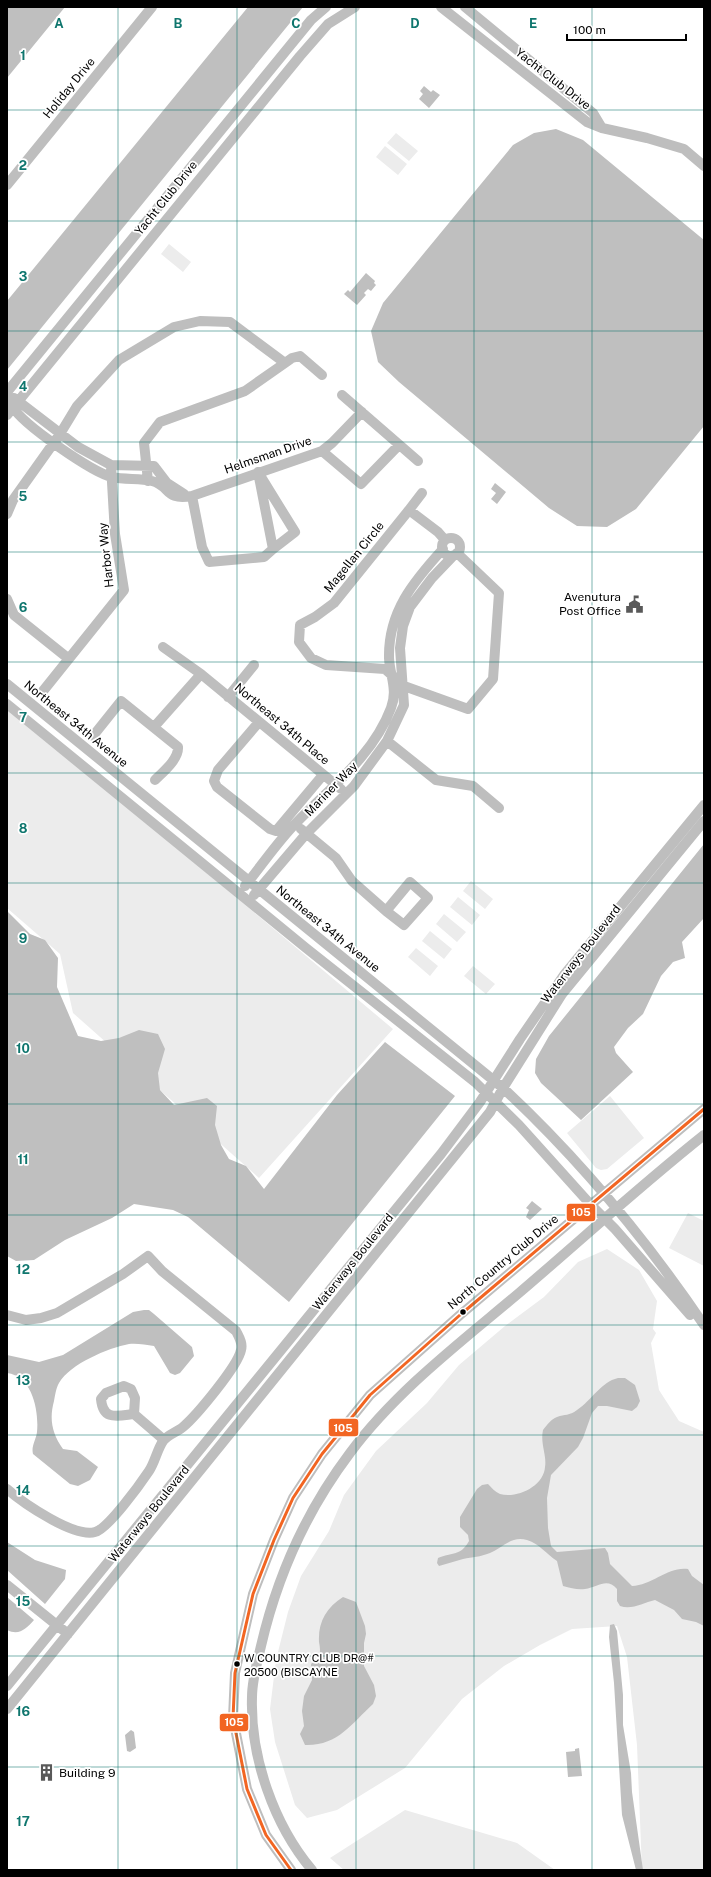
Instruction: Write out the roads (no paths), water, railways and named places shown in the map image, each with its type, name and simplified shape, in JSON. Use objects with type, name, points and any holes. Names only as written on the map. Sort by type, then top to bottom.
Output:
[{"type":"street","name":"Holiday Drive","points":[[7,185],[152,7]]},
{"type":"street","name":"Yacht Club Drive","points":[[7,392],[312,20],[326,7]]},
{"type":"street","name":"Yacht Club Drive","points":[[13,408],[304,51],[328,24],[355,7]]},
{"type":"street","name":"Yacht Club Drive","points":[[441,7],[587,122],[602,128]]},
{"type":"street","name":"Yacht Club Drive","points":[[466,7],[593,113],[602,128]]},
{"type":"street","points":[[602,128],[647,138],[684,149],[704,166]]},
{"type":"street","points":[[7,514],[13,500],[60,434],[77,406],[119,360],[174,327],[200,321],[230,322],[285,363]]},
{"type":"street","points":[[7,392],[13,408],[53,444],[97,472],[112,477],[150,481],[144,443],[160,422],[245,391],[292,358],[300,356],[322,375]]},
{"type":"street","points":[[342,395],[418,461]]},
{"type":"street","points":[[13,408],[60,434],[78,448],[111,465],[154,466],[167,483],[182,494],[192,496],[202,547],[209,562],[264,557],[295,532],[258,472]]},
{"type":"street","name":"Helmsman Drive","points":[[150,481],[161,486],[168,493],[180,498],[192,496],[322,451],[332,443],[362,412]]},
{"type":"street","points":[[322,451],[361,484],[399,445]]},
{"type":"street","name":"Harbor Way","points":[[43,691],[124,590],[115,534],[111,465]]},
{"type":"street","points":[[258,472],[273,549]]},
{"type":"street","name":"Magellan Circle","points":[[409,510],[438,532],[447,554],[455,554],[499,593],[493,678],[468,708],[404,686],[385,669],[326,665],[311,658],[299,642],[300,625],[315,617],[334,603],[422,493]]},
{"type":"street","name":"Magellan Circle","points":[[444,545],[451,538],[457,541],[460,547],[455,554]]},
{"type":"street","name":"Mariner Way","points":[[239,893],[295,824],[351,771],[377,735],[391,708],[395,693],[389,659],[390,639],[394,618],[407,594],[444,545]]},
{"type":"street","name":"Mariner Way","points":[[249,901],[306,834],[346,794],[373,763],[387,741],[404,705],[404,686],[400,648],[403,626],[410,607],[432,578],[455,554]]},
{"type":"street","points":[[7,599],[14,615],[69,659]]},
{"type":"street","name":"Northeast 34th Place","points":[[163,647],[201,674],[346,794]]},
{"type":"street","points":[[228,696],[254,665]]},
{"type":"street","points":[[154,727],[201,674]]},
{"type":"street","name":"Northeast 34th Avenue","points":[[7,684],[503,1088],[552,1135],[616,1210],[682,1294],[704,1326]]},
{"type":"street","points":[[93,736],[121,701],[178,747],[178,751],[174,759],[155,780]]},
{"type":"street","points":[[7,704],[486,1092],[605,1219],[689,1314],[704,1326]]},
{"type":"street","points":[[259,722],[218,770],[214,781],[217,787],[270,829],[276,831],[323,776]]},
{"type":"street","points":[[387,741],[436,780],[473,786],[499,808]]},
{"type":"street","name":"Waterways Boulevard","points":[[7,1686],[441,1154],[486,1092],[520,1038],[564,975],[704,805]]},
{"type":"street","name":"Waterways Boulevard","points":[[7,1709],[490,1112],[503,1088],[562,994],[704,821]]},
{"type":"street","points":[[295,824],[336,858],[352,881],[386,911]]},
{"type":"street","name":"North Country Club Drive","points":[[291,1870],[266,1835],[247,1789],[233,1718],[235,1673],[253,1594],[274,1540],[293,1498],[322,1454],[370,1395],[460,1315],[704,1109]]},
{"type":"street","points":[[312,1870],[300,1856],[276,1816],[264,1783],[254,1728],[252,1697],[256,1666],[272,1600],[298,1537],[316,1504],[350,1452],[388,1409],[438,1362],[704,1135]]},
{"type":"street","points":[[7,1315],[26,1320],[41,1318],[57,1313],[123,1274],[148,1256],[162,1270],[236,1330],[241,1340],[242,1350],[236,1362],[200,1411],[182,1428],[163,1439],[149,1471],[124,1505],[106,1526],[96,1532],[74,1531],[49,1517],[7,1489]]},
{"type":"street","points":[[134,1414],[163,1439]]},
{"type":"street","points":[[7,1585],[68,1634]]},
{"type":"place","name":"Avenutura Post Office","points":[[634,604]]},
{"type":"place","name":"W COUNTRY CLUB DR@# 20500 (BISCAYNE","points":[[237,1664]]},
{"type":"place","name":"Building 9","points":[[46,1773]]}]
